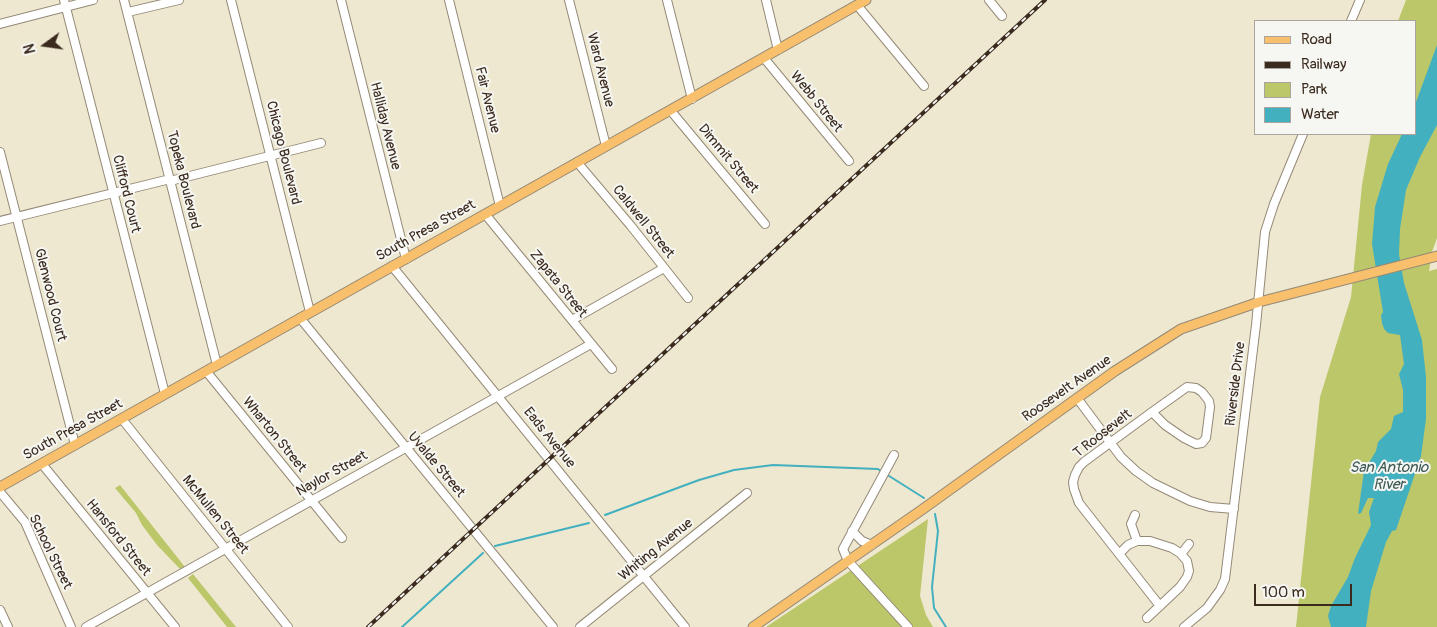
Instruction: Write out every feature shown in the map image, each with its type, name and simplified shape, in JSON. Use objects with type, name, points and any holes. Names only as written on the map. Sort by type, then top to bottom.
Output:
[{"type":"main road","name":"South Presa Street","points":[[0,487],[866,0]]},
{"type":"main road","name":"Roosevelt Avenue","points":[[753,627],[1077,398],[1157,343],[1181,329],[1259,302],[1435,257]]},
{"type":"street","points":[[0,24],[65,3],[93,0]]},
{"type":"street","name":"Topeka Boulevard","points":[[124,0],[217,365]]},
{"type":"street","points":[[128,12],[179,0]]},
{"type":"street","name":"Chicago Boulevard","points":[[231,0],[310,312]]},
{"type":"street","name":"Halliday Avenue","points":[[341,0],[406,259]]},
{"type":"street","name":"Fair Avenue","points":[[449,0],[500,206]]},
{"type":"street","name":"Ward Avenue","points":[[569,0],[606,146]]},
{"type":"street","points":[[667,0],[692,99]]},
{"type":"street","points":[[766,0],[778,50]]},
{"type":"street","points":[[989,0],[1002,16]]},
{"type":"street","points":[[1351,20],[1360,0]]},
{"type":"street","name":"Clifford Court","points":[[65,3],[165,394]]},
{"type":"street","points":[[857,5],[924,86]]},
{"type":"street","name":"Webb Street","points":[[764,58],[849,161]]},
{"type":"street","name":"Dimmit Street","points":[[671,111],[765,224]]},
{"type":"street","name":"Riverside Drive","points":[[1184,627],[1207,608],[1220,590],[1225,579],[1267,222],[1303,135]]},
{"type":"street","points":[[0,221],[321,143]]},
{"type":"street","name":"Glenwood Court","points":[[0,152],[75,445]]},
{"type":"street","name":"Caldwell Street","points":[[577,162],[688,298]]},
{"type":"street","name":"Zapata Street","points":[[485,214],[612,369]]},
{"type":"street","name":"Eads Avenue","points":[[392,266],[685,627]]},
{"type":"street","points":[[572,320],[664,268]]},
{"type":"street","name":"Uvalde Street","points":[[300,318],[553,627]]},
{"type":"street","name":"Naylor Street","points":[[86,627],[591,344]]},
{"type":"street","name":"Wharton Street","points":[[206,371],[342,538]]},
{"type":"street","name":"T Roosevelt","points":[[1152,412],[1165,424],[1198,445],[1206,438],[1209,401],[1196,388],[1187,387],[1152,412],[1079,467],[1075,475],[1074,489],[1079,503],[1160,606]]},
{"type":"street","points":[[1077,398],[1110,444],[1136,471],[1171,493],[1210,507],[1234,509]]},
{"type":"street","name":"McMullen Street","points":[[122,419],[288,627]]},
{"type":"street","points":[[894,455],[843,549],[848,561],[908,627]]},
{"type":"street","name":"Hansford Street","points":[[42,464],[175,627]]},
{"type":"street","name":"School Street","points":[[0,492],[25,522],[71,627]]},
{"type":"street","name":"Whiting Avenue","points":[[580,627],[747,493]]},
{"type":"street","points":[[1135,515],[1131,524],[1137,541]]},
{"type":"street","points":[[852,531],[862,541],[872,544]]},
{"type":"street","points":[[1119,554],[1128,545],[1137,541],[1158,543],[1181,554],[1188,564],[1187,577],[1180,587],[1147,618]]},
{"type":"street","points":[[1181,554],[1189,544]]},
{"type":"street","points":[[0,610],[8,627]]},
{"type":"green space","points":[[1406,0],[1437,0],[1437,238],[1432,252],[1429,271],[1437,269],[1437,627],[1296,627],[1320,397],[1351,297],[1362,185],[1371,135],[1417,135],[1417,20],[1398,20]]},
{"type":"green space","points":[[120,485],[185,567],[180,569],[157,545],[142,525],[136,513],[115,488]]},
{"type":"green space","points":[[928,519],[920,596],[926,615],[933,627],[766,627]]},
{"type":"green space","points":[[193,574],[236,627],[227,627],[188,578]]},
{"type":"water","name":"San Antonio River","points":[[1437,45],[1437,125],[1420,157],[1406,190],[1400,229],[1399,254],[1404,283],[1422,340],[1426,377],[1426,419],[1421,456],[1396,530],[1392,531],[1386,542],[1371,591],[1366,627],[1331,627],[1328,616],[1331,606],[1348,577],[1371,525],[1369,512],[1374,498],[1368,498],[1361,513],[1358,514],[1364,471],[1376,451],[1378,442],[1391,429],[1394,416],[1403,412],[1403,390],[1399,374],[1404,364],[1400,335],[1388,333],[1382,323],[1381,315],[1383,312],[1372,244],[1375,207],[1388,164],[1402,135],[1417,135],[1417,99]]},
{"type":"waterway","points":[[605,515],[699,480],[734,470],[773,465],[878,469],[882,472]]},
{"type":"waterway","points":[[886,474],[924,498]]},
{"type":"waterway","points":[[935,514],[938,531],[932,587],[934,608],[946,627]]},
{"type":"waterway","points":[[495,546],[589,523]]},
{"type":"waterway","points":[[402,627],[483,553]]},
{"type":"railway","points":[[368,627],[1045,0]]}]
